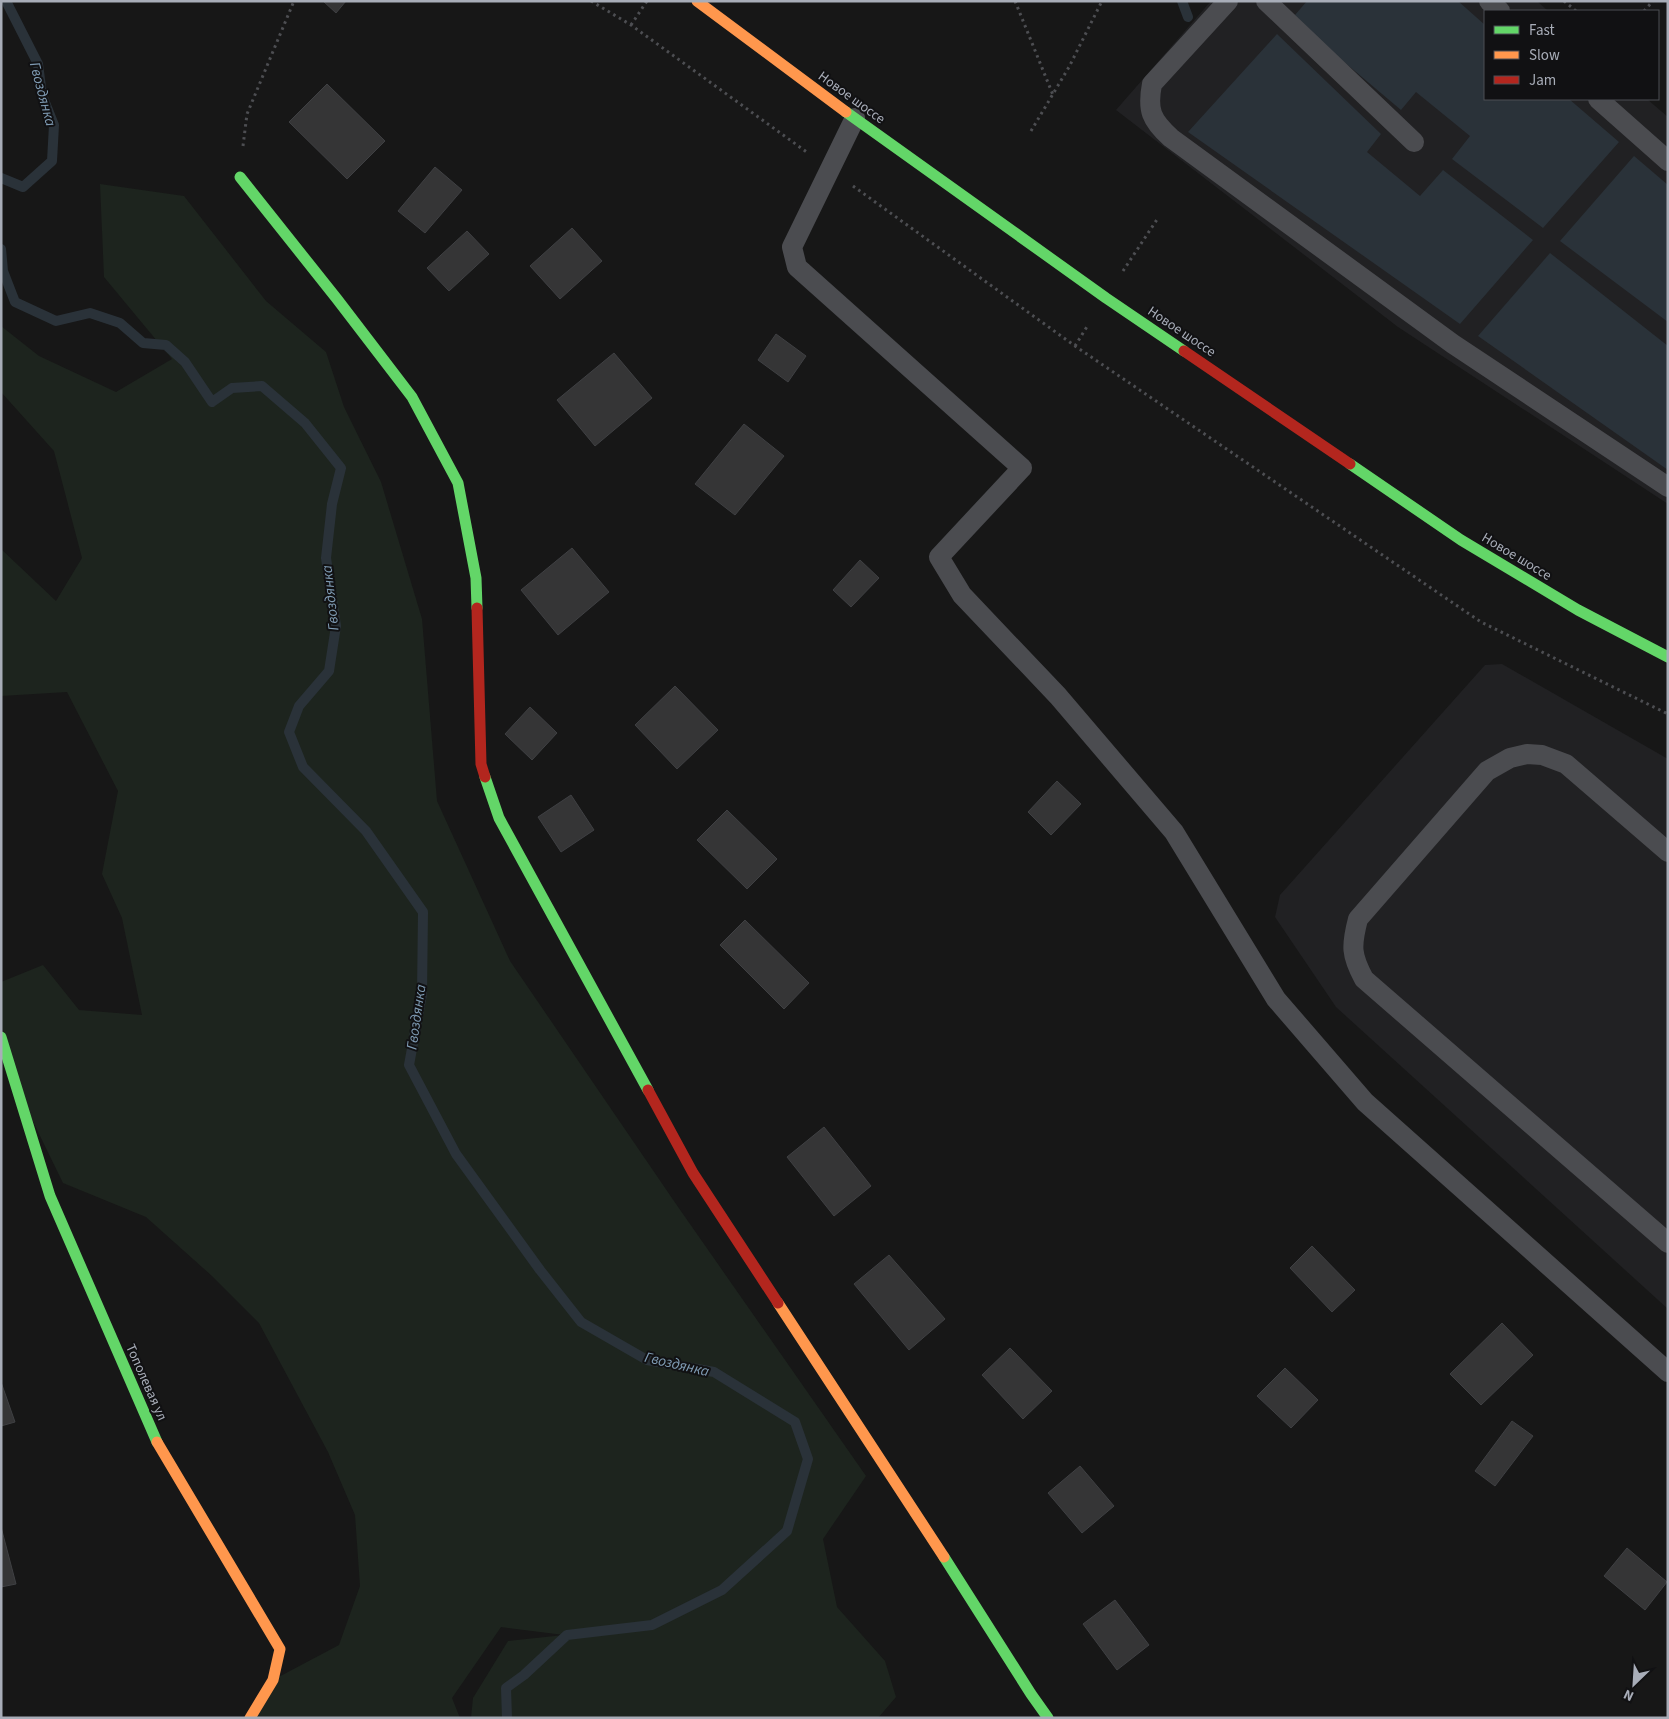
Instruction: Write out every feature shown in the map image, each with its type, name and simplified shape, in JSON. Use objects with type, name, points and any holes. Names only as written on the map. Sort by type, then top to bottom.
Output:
[{"type":"street","name":"Новое шоссе","points":[[697,1],[855,118],[1106,298],[1461,540],[1578,610],[1668,657]]},
{"type":"street","points":[[240,178],[337,299],[412,398],[458,482],[476,578],[481,764],[500,818],[693,1173],[1048,1718]]},
{"type":"street","name":"Тополевая ул","points":[[1,1037],[50,1196],[156,1440],[280,1649],[273,1680],[250,1718]]},
{"type":"lane","points":[[1228,1],[1152,84],[1149,99],[1152,116],[1158,126],[1171,138],[1453,344],[1668,487]]},
{"type":"lane","points":[[1266,1],[1414,142]]},
{"type":"lane","points":[[1489,1],[1499,10]]},
{"type":"lane","points":[[1599,100],[1668,161]]},
{"type":"lane","points":[[855,118],[792,247],[797,267],[1022,468],[939,557],[962,595],[1058,696],[1174,832],[1276,999],[1365,1102],[1668,1372]]},
{"type":"lane","points":[[1668,852],[1566,764],[1542,755],[1527,754],[1510,758],[1487,772],[1358,919],[1352,941],[1356,964],[1364,979],[1668,1243]]},
{"type":"path","points":[[240,178],[247,114],[294,1]]},
{"type":"path","points":[[591,1],[630,25],[808,153]]},
{"type":"path","points":[[630,25],[647,1]]},
{"type":"path","points":[[1015,1],[1053,95]]},
{"type":"path","points":[[1031,131],[1073,60],[1102,1]]},
{"type":"path","points":[[1564,1],[1575,10]]},
{"type":"path","points":[[849,182],[1075,346],[1481,622],[1668,714]]},
{"type":"shaded area","points":[[1211,1],[1537,1],[1547,10],[1484,10],[1484,100],[1648,100],[1668,117],[1668,504],[1398,327],[1116,110]]},
{"type":"shaded area","points":[[1307,1],[1458,1],[1484,24],[1484,100],[1570,100],[1619,142],[1543,228],[1452,159],[1470,136],[1416,92],[1401,110],[1324,45],[1295,15]]},
{"type":"shaded area","points":[[1277,34],[1381,134],[1367,152],[1420,196],[1443,170],[1533,240],[1460,324],[1188,132]]},
{"type":"shaded area","points":[[1634,156],[1668,185],[1668,322],[1560,241]]},
{"type":"shaded area","points":[[100,184],[184,196],[266,301],[326,352],[344,407],[381,482],[422,619],[437,801],[510,961],[676,1204],[866,1476],[823,1539],[837,1607],[885,1661],[896,1697],[878,1718],[471,1718],[473,1698],[508,1641],[564,1635],[501,1627],[452,1698],[460,1718],[250,1718],[273,1680],[339,1645],[360,1586],[355,1515],[328,1452],[259,1323],[212,1276],[146,1217],[63,1183],[1,1056],[1,982],[43,965],[79,1010],[142,1015],[122,918],[102,874],[118,791],[67,692],[1,696],[1,549],[56,601],[82,558],[54,451],[1,392],[1,326],[39,356],[116,392],[172,359],[104,277]]},
{"type":"shaded area","points":[[1550,253],[1668,346],[1668,470],[1478,336]]},
{"type":"shaded area","points":[[1502,664],[1668,759],[1668,1309],[1336,1007],[1275,917],[1280,895],[1485,665]]},
{"type":"building","points":[[323,1],[346,1],[336,13]]},
{"type":"building","points":[[327,84],[385,141],[347,179],[289,122]]},
{"type":"building","points":[[435,167],[462,190],[425,233],[398,211]]},
{"type":"building","points":[[572,228],[602,261],[560,299],[530,266]]},
{"type":"building","points":[[467,231],[489,254],[449,291],[427,268]]},
{"type":"building","points":[[776,334],[806,356],[788,382],[758,360]]},
{"type":"building","points":[[614,353],[652,398],[595,446],[557,400]]},
{"type":"building","points":[[744,424],[784,456],[735,515],[695,484]]},
{"type":"building","points":[[572,548],[609,592],[558,635],[521,590]]},
{"type":"building","points":[[860,560],[879,578],[851,607],[833,590]]},
{"type":"building","points":[[675,686],[718,730],[677,769],[635,725]]},
{"type":"building","points":[[530,707],[557,733],[532,760],[505,734]]},
{"type":"building","points":[[1057,781],[1081,804],[1051,835],[1028,812]]},
{"type":"building","points":[[571,795],[594,830],[561,852],[538,817]]},
{"type":"building","points":[[727,810],[777,859],[747,889],[697,840]]},
{"type":"building","points":[[745,920],[809,983],[784,1009],[720,945]]},
{"type":"building","points":[[824,1127],[871,1186],[834,1216],[787,1157]]},
{"type":"building","points":[[1312,1246],[1355,1290],[1332,1312],[1290,1268]]},
{"type":"building","points":[[889,1255],[945,1319],[909,1350],[854,1284]]},
{"type":"building","points":[[1502,1323],[1533,1355],[1481,1405],[1450,1374]]},
{"type":"building","points":[[1010,1348],[1052,1391],[1023,1419],[982,1375]]},
{"type":"building","points":[[1285,1368],[1318,1400],[1291,1428],[1257,1396]]},
{"type":"building","points":[[1,1382],[15,1422],[1,1426]]},
{"type":"building","points":[[1512,1421],[1533,1436],[1495,1486],[1475,1471]]},
{"type":"building","points":[[1080,1466],[1114,1506],[1082,1533],[1048,1493]]},
{"type":"building","points":[[1,1527],[16,1584],[1,1587]]},
{"type":"building","points":[[1627,1548],[1667,1582],[1645,1610],[1604,1576]]},
{"type":"building","points":[[1115,1600],[1149,1645],[1117,1670],[1083,1624]]},
{"type":"waterway","name":"Гвоздянка","points":[[1,178],[23,187],[52,161],[54,125],[42,95],[38,64],[6,1]]},
{"type":"waterway","points":[[1182,1],[1188,17]]},
{"type":"waterway","name":"Гвоздянка","points":[[1,249],[3,271],[15,302],[56,321],[90,313],[120,323],[143,343],[166,345],[185,362],[212,402],[232,388],[262,386],[305,423],[341,468],[332,504],[326,558],[336,626],[329,671],[299,706],[289,732],[303,767],[366,831],[423,912],[422,994],[409,1065],[456,1154],[540,1270],[581,1322],[647,1360],[714,1372],[795,1422],[808,1459],[787,1531],[722,1590],[652,1625],[567,1635],[524,1675],[506,1688],[507,1718]]},
{"type":"traffic: fast","points":[[846,112],[1106,298],[1184,351]]},
{"type":"traffic: fast","points":[[240,177],[412,397],[458,483],[476,578],[477,608]]},
{"type":"traffic: fast","points":[[1350,464],[1461,540],[1578,610],[1668,657]]},
{"type":"traffic: fast","points":[[485,777],[499,818],[648,1090]]},
{"type":"traffic: fast","points":[[1,1037],[50,1196],[157,1442]]},
{"type":"traffic: fast","points":[[944,1557],[1048,1718]]},
{"type":"traffic: slow","points":[[697,1],[846,112]]},
{"type":"traffic: slow","points":[[778,1303],[944,1557]]},
{"type":"traffic: slow","points":[[157,1442],[280,1649],[273,1680],[250,1718]]},
{"type":"traffic: jam","points":[[1184,351],[1350,464]]},
{"type":"traffic: jam","points":[[477,608],[481,764],[485,777]]},
{"type":"traffic: jam","points":[[648,1090],[693,1173],[778,1303]]}]
